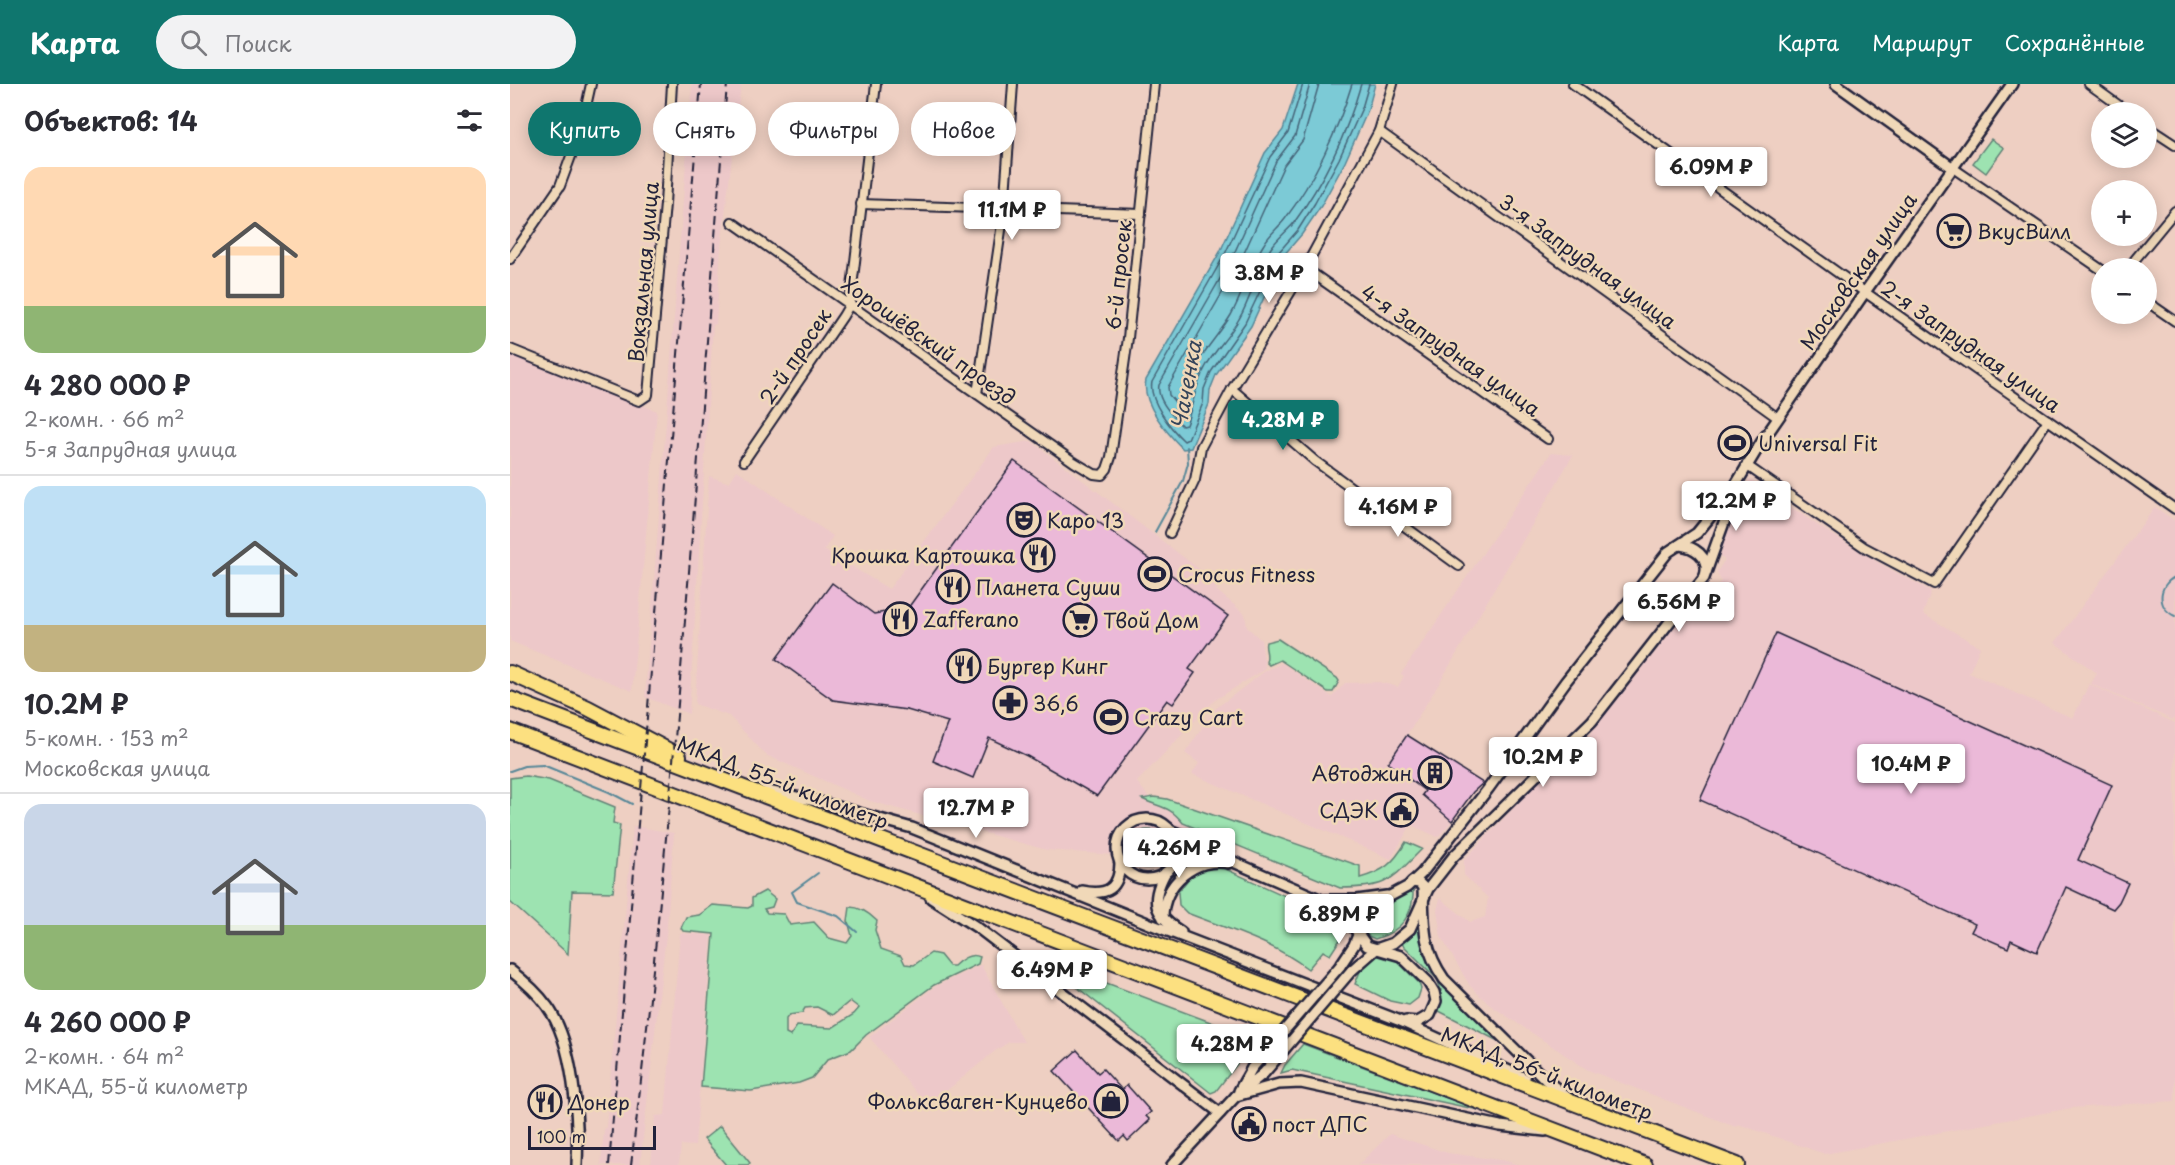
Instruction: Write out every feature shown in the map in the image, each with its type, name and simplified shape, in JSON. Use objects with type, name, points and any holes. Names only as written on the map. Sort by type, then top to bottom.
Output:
[{"type":"highway","points":[[510,673],[620,723],[717,778]]},
{"type":"highway","name":"МКАД, 55-й километр","points":[[510,699],[1344,1017]]},
{"type":"highway","points":[[510,731],[1645,1165]]},
{"type":"highway","points":[[510,739],[552,747]]},
{"type":"highway","name":"МКАД, 56-й километр","points":[[1344,1017],[1737,1165]]},
{"type":"street","points":[[510,259],[560,186],[581,129],[591,84]]},
{"type":"street","name":"Вокзальная улица","points":[[510,349],[639,401],[644,399],[649,390],[665,204],[672,84]]},
{"type":"street","name":"2-й просек","points":[[744,461],[850,304],[876,84]]},
{"type":"street","points":[[977,394],[1004,210],[1014,84]]},
{"type":"street","name":"6-й просек","points":[[1107,469],[1111,457],[1128,338],[1154,84]]},
{"type":"street","points":[[1170,533],[1195,480],[1201,447],[1232,389],[1305,268],[1379,131],[1393,84]]},
{"type":"street","name":"2-я Запрудная улица","points":[[1573,84],[1864,292],[2175,509]]},
{"type":"street","points":[[1836,84],[2091,262]]},
{"type":"street","name":"Московская улица","points":[[1236,1096],[1264,1073],[1351,971],[1376,949],[1393,944],[1402,937],[1416,920],[1435,878],[1453,857],[1592,721],[1706,574],[1738,481],[1746,465],[1864,292],[2012,84]]},
{"type":"street","points":[[2089,84],[2114,102]]},
{"type":"street","name":"3-я Запрудная улица","points":[[1379,131],[1778,418]]},
{"type":"street","points":[[2157,133],[2175,145]]},
{"type":"street","points":[[861,204],[1141,214]]},
{"type":"street","points":[[2136,258],[2175,211]]},
{"type":"street","name":"Хорошёвский проезд","points":[[732,222],[1094,474],[1102,475],[1107,469]]},
{"type":"street","name":"4-я Запрудная улица","points":[[1305,268],[1548,439]]},
{"type":"street","points":[[2157,309],[2175,321]]},
{"type":"street","points":[[1232,389],[1352,490],[1459,566]]},
{"type":"street","points":[[1746,465],[1864,547],[1934,584],[2048,420]]},
{"type":"street","name":"Московская улица","points":[[1236,1096],[1252,1068],[1348,955],[1366,915],[1379,902],[1412,882],[1438,853],[1488,789],[1566,681],[1671,548],[1680,545],[1697,533],[1738,481]]},
{"type":"street","points":[[1680,545],[1693,549],[1703,558],[1706,563],[1706,574]]},
{"type":"street","points":[[739,786],[816,801],[912,828],[1198,943],[1398,1020],[1567,1097],[1593,1112]]},
{"type":"street","points":[[1242,867],[1222,852],[1172,831],[1158,820],[1146,818],[1135,821],[1125,828],[1119,838],[1117,850],[1120,861],[1126,871],[1142,879],[1154,878],[1165,873],[1186,855],[1200,851],[1213,853],[1242,867],[1322,900],[1340,911],[1367,946],[1392,952],[1408,962],[1428,982],[1434,992],[1436,1001],[1430,1015],[1418,1022],[1398,1020]]},
{"type":"street","points":[[1172,831],[1178,848],[1173,865]]},
{"type":"street","points":[[1065,888],[1095,894],[1104,893],[1117,881],[1120,861]]},
{"type":"street","points":[[1163,918],[1164,907],[1172,888],[1194,867],[1211,861],[1242,867]]},
{"type":"street","points":[[1165,873],[1156,897],[1159,913],[1198,943]]},
{"type":"street","points":[[892,876],[944,905],[978,928],[1220,1113]]},
{"type":"street","points":[[1412,882],[1419,883],[1423,887],[1426,945],[1433,963],[1444,979],[1546,1080],[1567,1097]]},
{"type":"street","points":[[1322,900],[1358,900],[1392,895]]},
{"type":"street","points":[[510,970],[548,1006],[557,1023],[566,1050],[571,1081],[576,1119],[577,1165]]},
{"type":"street","points":[[1252,1068],[1253,1083],[1266,1087]]},
{"type":"street","points":[[1172,1165],[1236,1096],[1279,1083],[1301,1083],[1500,1126],[1558,1132]]},
{"type":"shaded area","points":[[692,84],[741,84],[739,102],[691,102]]},
{"type":"shaded area","points":[[686,156],[732,156],[721,247],[716,324],[713,325],[689,714],[645,697]]},
{"type":"shaded area","points":[[510,354],[657,411],[632,691],[510,641]]},
{"type":"shaded area","points":[[1031,441],[1220,585],[1216,590],[1245,614],[1247,627],[1261,640],[1265,667],[1262,671],[1215,700],[1137,782],[1151,800],[1175,803],[1218,836],[1206,843],[1196,869],[1141,857],[1047,850],[870,801],[766,755],[729,716],[695,704],[709,476],[729,483],[737,470],[833,536],[824,550],[889,589],[994,447]]},
{"type":"shaded area","points":[[1551,453],[1573,455],[1440,682],[1389,763],[1425,791],[1423,796],[1452,821],[1438,837],[1411,825],[1391,859],[1192,774],[1199,763],[1185,753],[1215,709],[1265,671],[1282,663],[1332,697],[1345,683],[1379,682],[1398,687],[1404,676],[1401,674]]},
{"type":"shaded area","points":[[1750,479],[1823,529],[1931,591],[1923,614],[1980,647],[1969,673],[2073,718],[2089,684],[2175,723],[2175,1101],[2071,1108],[1825,1154],[1738,1124],[1736,1127],[1588,1070],[1490,1005],[1470,986],[1441,937],[1437,910],[1440,898],[1470,922],[1485,917],[1488,898],[1464,875],[1464,860],[1552,768],[1561,771],[1705,589],[1713,591],[1721,581],[1717,572],[1725,560],[1720,556],[1737,501]]},
{"type":"shaded area","points":[[2155,507],[2175,521],[2175,717],[2173,720],[2091,684],[2097,673],[2055,643]]},
{"type":"shaded area","points":[[633,826],[674,833],[667,926],[640,1165],[601,1165],[606,1127]]},
{"type":"shaded area","points":[[680,933],[712,935],[695,1146],[681,1145],[679,1165],[651,1165],[655,1116],[665,1115]]},
{"type":"shaded area","points":[[981,965],[1024,1042],[1009,1042],[995,1051],[928,1106],[869,1037],[936,986]]},
{"type":"shaded area","points":[[1390,1134],[1448,1153],[1507,1161],[1518,1165],[1358,1165]]},
{"type":"green space","points":[[1991,139],[2004,148],[1986,173],[1973,163]]},
{"type":"green space","points":[[1278,639],[1337,678],[1339,681],[1333,692],[1328,692],[1280,660],[1269,665],[1266,662],[1266,642]]},
{"type":"green space","points":[[526,776],[549,780],[615,807],[613,823],[620,825],[613,892],[572,891],[568,954],[510,902],[510,778]]},
{"type":"green space","points":[[1154,797],[1167,799],[1360,866],[1360,878],[1387,866],[1406,842],[1422,849],[1395,875],[1379,884],[1340,888],[1183,823],[1169,810],[1142,799]]},
{"type":"green space","points":[[1148,830],[1161,836],[1167,849],[1161,862],[1148,868],[1135,862],[1129,849],[1135,836]]},
{"type":"green space","points":[[1205,866],[1219,866],[1307,906],[1316,903],[1338,918],[1343,926],[1341,938],[1330,955],[1323,951],[1308,969],[1265,944],[1187,913],[1179,905],[1178,892],[1190,877]]},
{"type":"green space","points":[[1413,886],[1412,905],[1399,927],[1375,939],[1366,935],[1366,926],[1375,912]]},
{"type":"green space","points":[[765,891],[775,899],[772,907],[764,909],[767,913],[784,914],[790,925],[814,922],[829,938],[847,943],[852,936],[848,921],[850,907],[868,913],[877,921],[875,930],[881,949],[901,956],[905,964],[914,965],[931,953],[940,955],[949,966],[954,966],[969,956],[980,957],[978,964],[934,985],[866,1035],[851,1050],[828,1059],[812,1078],[799,1083],[751,1091],[701,1087],[714,934],[683,931],[681,928],[686,917],[699,915],[713,905],[748,908],[752,906],[752,898]],"holes":[[[850,1001],[859,1008],[854,1014],[832,1028],[797,1026],[790,1036],[786,1034],[786,1019],[789,1015],[802,1013],[805,1008],[817,1007],[833,1015]]]},
{"type":"green space","points":[[1418,922],[1426,954],[1441,981],[1508,1046],[1437,1010],[1441,990],[1437,979],[1401,943]]},
{"type":"green space","points":[[1376,955],[1393,957],[1419,983],[1421,989],[1418,998],[1409,1005],[1390,1001],[1355,984],[1363,964]]},
{"type":"green space","points":[[1040,958],[1245,1035],[1236,1053],[1241,1059],[1216,1091],[1211,1093]]},
{"type":"green space","points":[[1303,1044],[1479,1110],[1292,1070],[1281,1073]]},
{"type":"green space","points":[[720,1126],[750,1163],[748,1165],[726,1165],[704,1139]]},
{"type":"water","points":[[1298,84],[1375,84],[1368,110],[1345,162],[1321,206],[1302,234],[1283,256],[1251,326],[1216,375],[1210,390],[1209,404],[1191,448],[1183,449],[1151,408],[1145,389],[1146,380],[1220,252],[1265,153],[1283,130]]},
{"type":"building","points":[[1014,461],[1228,616],[1189,669],[1195,673],[1173,704],[1167,700],[1097,796],[1027,756],[989,738],[973,778],[933,761],[948,722],[907,710],[833,700],[776,659],[832,583],[874,614],[908,608]]},
{"type":"building","points":[[1776,633],[2112,785],[2078,860],[2128,883],[2119,902],[2113,909],[2066,887],[2037,952],[2011,940],[2008,948],[1971,932],[1975,924],[1700,800]]},
{"type":"building","name":"Автоджин","points":[[1407,735],[1483,783],[1473,792],[1452,821],[1422,795],[1425,791],[1388,763]]},
{"type":"building","name":"Фольксваген-Кунцево","points":[[1077,1050],[1098,1073],[1103,1069],[1122,1090],[1127,1085],[1151,1112],[1146,1116],[1150,1120],[1128,1141],[1124,1136],[1119,1141],[1054,1071]]},
{"type":"waterway","name":"Чаченка","points":[[1155,532],[1183,481],[1188,463],[1187,447]]},
{"type":"waterway","points":[[2175,577],[2162,591],[2162,603],[2175,616]]},
{"type":"waterway","points":[[510,771],[524,766],[543,765],[632,804]]},
{"type":"waterway","points":[[818,873],[792,892],[797,902],[838,916],[857,932]]},
{"type":"railway","points":[[609,1165],[701,84]]},
{"type":"railway","points":[[631,1165],[647,1030],[673,760],[727,84]]},
{"type":"place","name":"ВкусВилл","points":[[1954,231]]},
{"type":"place","name":"Universal Fit","points":[[1735,443]]},
{"type":"place","name":"Каро 13","points":[[1024,520]]},
{"type":"place","name":"Крошка Картошка","points":[[1038,555]]},
{"type":"place","name":"Crocus Fitness","points":[[1155,574]]},
{"type":"place","name":"Планета Суши","points":[[953,587]]},
{"type":"place","name":"Zafferano","points":[[900,619]]},
{"type":"place","name":"Твой Дом","points":[[1080,620]]},
{"type":"place","name":"Бургер Кинг","points":[[964,666]]},
{"type":"place","name":"36,6","points":[[1010,703]]},
{"type":"place","name":"Crazy Cart","points":[[1111,717]]},
{"type":"place","name":"Автоджин","points":[[1435,773]]},
{"type":"place","name":"СДЭК","points":[[1401,810]]},
{"type":"place","name":"Фольксваген-Кунцево","points":[[1111,1101]]},
{"type":"place","name":"Донер","points":[[545,1102]]},
{"type":"place","name":"пост ДПС","points":[[1249,1124]]}]
